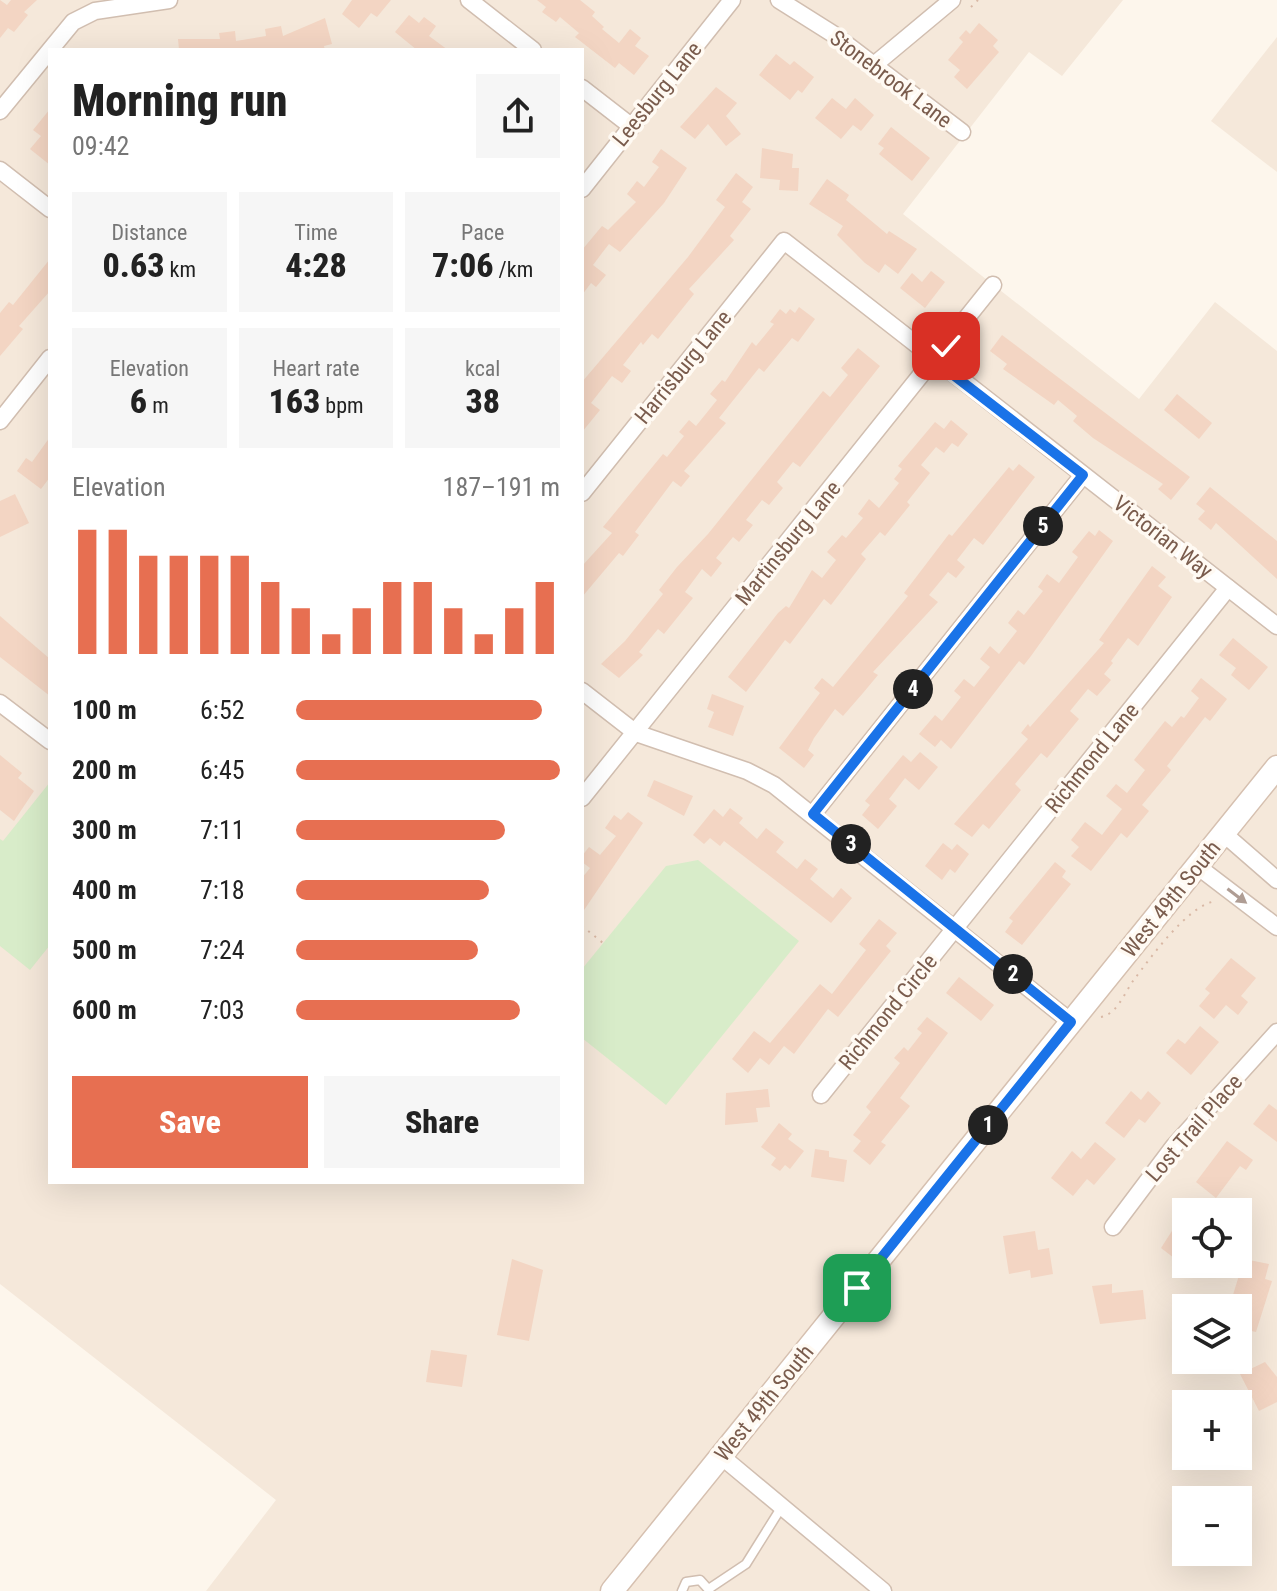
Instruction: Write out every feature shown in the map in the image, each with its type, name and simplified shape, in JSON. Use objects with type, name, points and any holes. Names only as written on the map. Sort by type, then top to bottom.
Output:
[{"type":"street","points":[[52,48],[73,22],[95,11],[169,0]]},
{"type":"street","points":[[469,0],[530,48]]},
{"type":"street","name":"Leesburg Lane","points":[[584,186],[732,0]]},
{"type":"street","name":"Stonebrook Lane","points":[[779,0],[874,65],[962,132]]},
{"type":"street","points":[[874,65],[952,0]]},
{"type":"street","points":[[0,111],[48,52]]},
{"type":"street","points":[[584,90],[631,126]]},
{"type":"street","points":[[0,170],[48,207]]},
{"type":"street","name":"Victorian Way","points":[[784,241],[1277,626]]},
{"type":"street","name":"Harrisburg Lane","points":[[584,491],[784,241]]},
{"type":"street","name":"Martinsburg Lane","points":[[584,796],[993,285]]},
{"type":"street","points":[[0,421],[48,361]]},
{"type":"street","points":[[813,814],[1083,475]]},
{"type":"street","name":"Richmond Lane","points":[[956,928],[1228,588]]},
{"type":"street","points":[[584,693],[636,733],[747,771],[774,785],[1071,1022]]},
{"type":"street","points":[[0,703],[48,739]]},
{"type":"street","name":"West 49th South","points":[[612,1591],[1277,767]]},
{"type":"street","points":[[1223,833],[1277,880]]},
{"type":"street","points":[[1197,866],[1277,927]]},
{"type":"street","name":"Richmond Circle","points":[[821,1095],[956,928]]},
{"type":"street","name":"Lost Trail Place","points":[[1113,1227],[1174,1146],[1277,1032]]},
{"type":"street","points":[[721,1456],[883,1591]]},
{"type":"lane","points":[[682,1591],[686,1582],[693,1579],[709,1589],[746,1564],[781,1508]]},
{"type":"path","points":[[971,7],[978,0]]},
{"type":"path","points":[[1101,1017],[1114,1010],[1165,940],[1195,908],[1206,902],[1226,901]]},
{"type":"path","points":[[584,928],[603,943]]},
{"type":"shaded area","points":[[0,0],[1123,0],[1062,76],[1029,52],[903,214],[1139,399],[1215,302],[1277,351],[1277,1591],[206,1591],[276,1500],[0,1284]]},
{"type":"shaded area","points":[[1277,37],[1277,172],[1211,121]]},
{"type":"green space","points":[[48,785],[48,948],[30,970],[0,946],[0,839],[3,841]]},
{"type":"green space","points":[[698,860],[799,941],[666,1105],[584,1040],[584,967],[666,866]]},
{"type":"building","points":[[0,0],[7,5],[11,0],[37,0],[24,12],[28,15],[14,32],[8,28],[0,38]]},
{"type":"building","points":[[352,0],[391,0],[377,17],[371,13],[359,28],[342,14]]},
{"type":"building","points":[[537,0],[580,0],[595,12],[592,16],[604,27],[602,29],[619,43],[630,29],[641,38],[635,46],[649,56],[634,75],[619,63],[615,68],[575,37],[579,33],[560,17],[556,22],[542,12],[546,7]]},
{"type":"building","points":[[409,15],[419,23],[424,17],[436,26],[429,36],[445,48],[415,48],[395,32]]},
{"type":"building","points":[[325,18],[332,44],[324,48],[179,48],[178,39],[220,39],[219,33],[235,31],[236,41],[266,36],[265,29],[281,26],[283,36]]},
{"type":"building","points":[[979,23],[998,40],[993,46],[999,52],[967,89],[954,77],[960,70],[948,60],[963,42],[959,38],[966,30],[970,34]]},
{"type":"building","points":[[776,54],[790,65],[794,61],[814,77],[802,93],[798,90],[790,100],[759,75]]},
{"type":"building","points":[[716,87],[737,103],[726,116],[741,134],[726,146],[708,124],[695,139],[680,127]]},
{"type":"building","points":[[832,98],[846,109],[855,98],[874,115],[861,131],[853,125],[841,139],[815,118]]},
{"type":"building","points":[[48,111],[48,163],[30,149],[41,136],[33,130]]},
{"type":"building","points":[[891,127],[930,158],[912,181],[879,154],[884,148],[878,144]]},
{"type":"building","points":[[762,148],[793,154],[792,168],[799,168],[798,191],[779,190],[780,180],[760,178]]},
{"type":"building","points":[[661,149],[687,168],[664,203],[620,252],[609,244],[593,265],[606,275],[596,287],[591,283],[584,292],[584,248],[602,226],[608,230],[636,202],[627,194],[637,181],[644,187],[659,167],[652,162]]},
{"type":"building","points":[[736,173],[753,187],[742,202],[751,209],[730,236],[734,240],[689,289],[694,294],[658,339],[652,334],[643,345],[641,342],[623,365],[631,371],[622,383],[612,376],[591,403],[600,410],[584,430],[584,380],[688,257],[725,207],[716,200]]},
{"type":"building","points":[[827,179],[849,195],[846,200],[887,234],[889,231],[917,249],[898,274],[885,264],[879,273],[865,263],[837,235],[843,226],[809,204]]},
{"type":"building","points":[[48,261],[48,293],[19,326],[23,329],[0,356],[0,313],[9,302],[13,305]]},
{"type":"building","points":[[931,271],[945,282],[925,308],[900,288],[912,273],[922,282]]},
{"type":"building","points":[[799,307],[815,319],[798,342],[792,338],[764,372],[759,368],[719,418],[726,423],[684,471],[690,476],[681,487],[673,481],[635,532],[639,535],[623,556],[619,553],[584,595],[584,564],[612,533],[603,527],[663,454],[667,457],[684,436],[679,432],[689,420],[696,426],[717,400],[710,394],[722,380],[725,382],[752,342],[756,346],[774,324],[770,322],[780,309],[786,314],[790,309],[795,313]]},
{"type":"building","points":[[1002,335],[1190,477],[1171,500],[1158,489],[1163,484],[1093,438],[1073,421],[1077,416],[1058,400],[1054,405],[1003,369],[1007,364],[990,351]]},
{"type":"building","points":[[858,348],[880,366],[800,467],[793,462],[777,482],[783,488],[769,505],[762,500],[746,520],[753,525],[739,542],[733,537],[716,558],[722,563],[711,577],[702,569],[685,592],[693,598],[664,634],[658,629],[639,652],[643,655],[619,678],[601,664],[625,641],[663,594],[659,590],[677,567],[708,534],[823,391],[830,397],[848,375],[841,368]]},
{"type":"building","points":[[1177,394],[1212,423],[1199,439],[1164,410]]},
{"type":"building","points":[[951,420],[968,434],[958,447],[952,443],[944,453],[936,447],[921,465],[930,473],[907,502],[910,505],[885,536],[880,532],[861,554],[866,559],[831,605],[824,599],[790,644],[785,640],[746,692],[728,677],[778,613],[786,606],[789,608],[812,570],[822,578],[836,560],[827,552],[842,535],[846,538],[863,518],[858,514],[869,499],[879,508],[899,483],[894,479],[902,469],[898,466],[935,422],[944,429]]},
{"type":"building","points":[[48,440],[48,480],[41,489],[17,471],[26,458],[32,462]]},
{"type":"building","points":[[1019,464],[1035,477],[983,545],[974,538],[957,560],[965,567],[956,578],[948,572],[929,595],[938,602],[873,672],[878,675],[863,693],[843,716],[835,709],[814,738],[808,750],[814,755],[804,768],[779,748],[820,693],[814,688],[822,678],[833,687],[908,596],[904,593],[949,534],[952,536],[1009,467],[1013,471]]},
{"type":"building","points":[[1210,487],[1277,541],[1277,579],[1216,523],[1211,530],[1198,519],[1205,511],[1196,504]]},
{"type":"building","points":[[15,494],[29,523],[0,537],[0,501]]},
{"type":"building","points":[[1099,530],[1113,541],[1024,665],[1019,661],[951,749],[941,740],[935,747],[919,734],[935,715],[942,721],[961,697],[954,691],[964,679],[974,687],[990,667],[980,659],[990,646],[999,654],[1017,631],[1008,623],[1018,610],[1024,615],[1043,591],[1038,587],[1047,574],[1059,583],[1078,557],[1072,552],[1089,531],[1095,536]]},
{"type":"building","points":[[1152,566],[1166,577],[1158,586],[1172,597],[1138,646],[1128,638],[1104,674],[1111,680],[1097,696],[1088,689],[1070,711],[1079,719],[1047,758],[1041,753],[1015,784],[1021,790],[989,829],[983,824],[972,837],[954,824],[1028,739],[1021,733],[1028,724],[1030,727],[1104,643],[1099,640]]},
{"type":"building","points":[[0,616],[48,657],[48,694],[0,657]]},
{"type":"building","points":[[1233,638],[1268,667],[1249,690],[1231,675],[1236,668],[1219,655]]},
{"type":"building","points":[[1201,678],[1227,699],[1210,721],[1205,717],[1167,766],[1171,770],[1142,805],[1149,811],[1127,838],[1121,833],[1091,871],[1071,856],[1079,847],[1071,840],[1085,822],[1102,835],[1122,809],[1106,796],[1116,784],[1127,793],[1145,770],[1134,760],[1165,721],[1172,727],[1181,716],[1184,718],[1199,698],[1191,691]]},
{"type":"building","points":[[712,694],[744,706],[733,736],[708,727],[714,712],[707,709]]},
{"type":"building","points":[[920,752],[938,767],[919,790],[905,778],[889,799],[897,806],[878,829],[862,815],[870,805],[865,801],[903,755],[911,762]]},
{"type":"building","points":[[0,755],[22,773],[18,778],[34,791],[14,821],[0,810]]},
{"type":"building","points":[[654,780],[693,796],[684,816],[647,796]]},
{"type":"building","points":[[730,808],[743,818],[739,823],[757,839],[766,828],[784,842],[776,852],[797,869],[805,859],[818,869],[810,879],[833,898],[841,888],[852,898],[831,923],[724,841],[720,846],[710,838],[704,844],[693,835],[714,809],[723,817]]},
{"type":"building","points":[[628,812],[643,823],[584,910],[584,876],[590,868],[584,864],[584,853],[589,847],[600,855],[616,836],[605,828],[614,815],[621,820]]},
{"type":"building","points":[[943,843],[952,850],[957,844],[969,854],[955,873],[950,869],[942,880],[925,866]]},
{"type":"building","points":[[1055,862],[1066,871],[1062,877],[1071,884],[1022,945],[1005,932],[1013,921],[1009,918]]},
{"type":"building","points":[[879,919],[897,933],[886,946],[891,951],[838,1017],[828,1009],[794,1054],[784,1046],[769,1065],[760,1058],[748,1073],[732,1059],[754,1031],[770,1043],[820,984],[832,994],[866,950],[859,944]]},
{"type":"building","points":[[1231,958],[1256,978],[1241,996],[1248,1002],[1238,1015],[1226,1005],[1214,1019],[1199,1006],[1210,993],[1205,989]]},
{"type":"building","points":[[959,977],[994,1005],[981,1021],[946,993]]},
{"type":"building","points":[[927,1017],[948,1033],[900,1098],[910,1106],[881,1142],[886,1145],[870,1165],[853,1151],[861,1141],[853,1135],[871,1112],[866,1107],[900,1063],[894,1058],[904,1047],[908,1051],[922,1033],[917,1029]]},
{"type":"building","points":[[1200,1026],[1219,1042],[1191,1075],[1166,1053],[1178,1039],[1185,1044]]},
{"type":"building","points":[[768,1089],[770,1107],[756,1108],[758,1122],[725,1125],[726,1093]]},
{"type":"building","points":[[1131,1091],[1141,1100],[1148,1091],[1161,1103],[1145,1123],[1139,1119],[1124,1138],[1105,1123]]},
{"type":"building","points":[[1269,1104],[1277,1110],[1277,1142],[1253,1124]]},
{"type":"building","points":[[779,1123],[792,1134],[788,1139],[804,1151],[790,1169],[785,1165],[780,1171],[771,1165],[776,1158],[761,1147]]},
{"type":"building","points":[[1227,1141],[1253,1160],[1246,1170],[1240,1166],[1216,1198],[1196,1182]]},
{"type":"building","points":[[1095,1142],[1116,1159],[1094,1185],[1087,1179],[1073,1196],[1051,1178],[1072,1151],[1081,1159]]},
{"type":"building","points":[[815,1149],[829,1151],[829,1157],[847,1160],[844,1182],[811,1177]]},
{"type":"building","points":[[1035,1231],[1038,1250],[1049,1248],[1053,1274],[1031,1278],[1030,1270],[1009,1274],[1003,1236]]},
{"type":"building","points":[[1172,1231],[1172,1256],[1161,1248]]},
{"type":"building","points":[[512,1259],[543,1270],[529,1341],[497,1335]]},
{"type":"building","points":[[1252,1261],[1269,1264],[1265,1279],[1272,1281],[1256,1332],[1252,1331],[1252,1294],[1233,1294],[1238,1278],[1252,1278]]},
{"type":"building","points":[[1112,1284],[1112,1293],[1143,1290],[1146,1319],[1100,1324],[1092,1286]]},
{"type":"building","points":[[431,1350],[467,1355],[462,1387],[426,1382]]},
{"type":"building","points":[[1265,1362],[1277,1377],[1277,1402],[1259,1411],[1252,1390],[1248,1390],[1240,1374],[1252,1374],[1252,1368]]},
{"type":"route","points":[[857,1288],[1071,1022],[813,814],[1083,475],[934,360],[946,346]]}]
